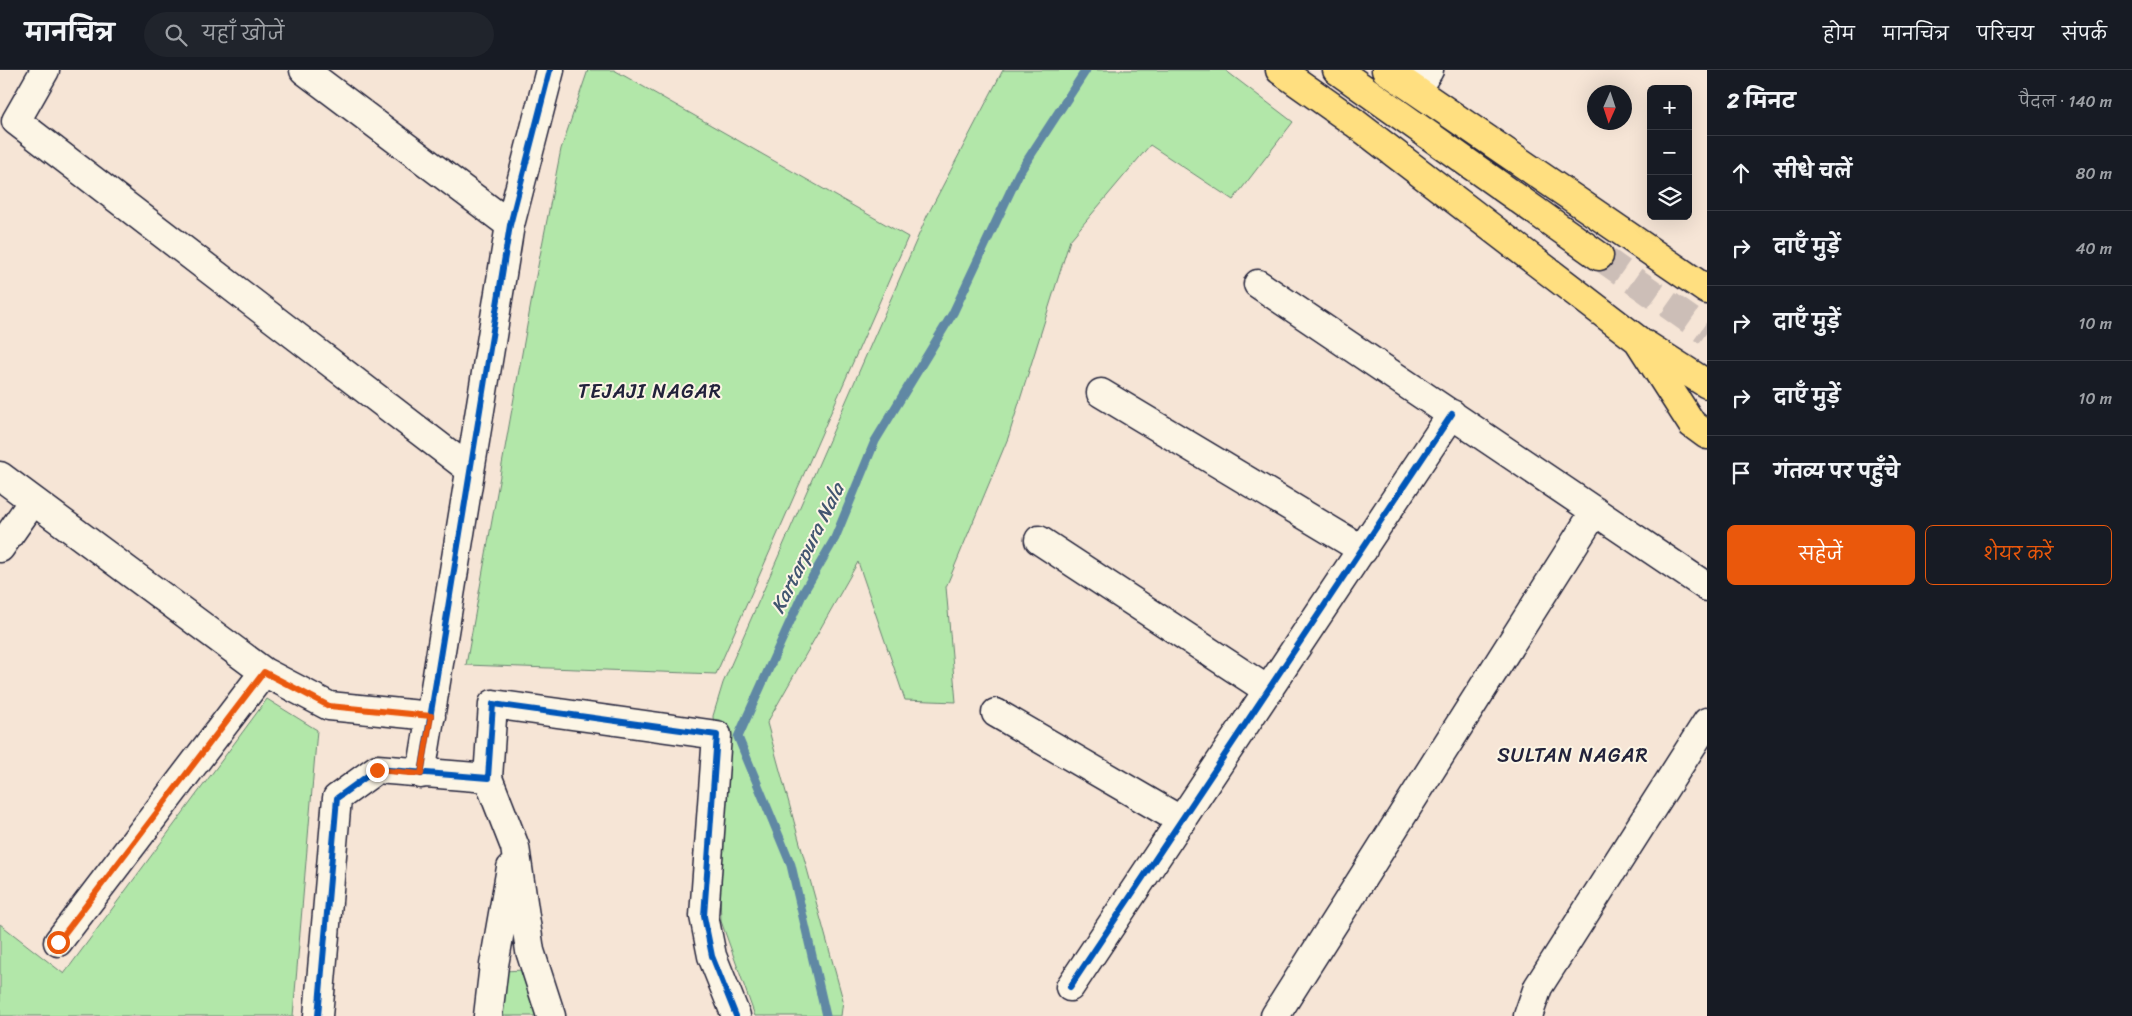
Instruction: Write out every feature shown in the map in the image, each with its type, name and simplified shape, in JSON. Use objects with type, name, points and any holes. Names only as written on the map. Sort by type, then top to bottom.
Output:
[{"type":"main road","points":[[1280,70],[1355,123],[1638,340],[1707,384]]},
{"type":"main road","points":[[1386,70],[1422,80],[1707,290]]},
{"type":"main road","points":[[1346,77],[1599,256]]},
{"type":"main road","points":[[1638,340],[1692,424],[1707,435]]},
{"type":"street","points":[[45,70],[16,121],[469,469]]},
{"type":"street","points":[[304,70],[510,225]]},
{"type":"street","points":[[421,774],[510,225],[550,70]]},
{"type":"street","points":[[1258,284],[1707,587]]},
{"type":"street","points":[[1101,393],[1363,550]]},
{"type":"street","points":[[1070,987],[1452,414]]},
{"type":"street","points":[[0,476],[264,672],[329,706],[431,716]]},
{"type":"street","points":[[0,548],[33,501]]},
{"type":"street","points":[[1275,1016],[1595,512]]},
{"type":"street","points":[[1039,540],[1268,691]]},
{"type":"street","points":[[58,942],[264,672]]},
{"type":"street","points":[[551,1016],[530,952],[515,847],[488,778],[493,704],[717,734],[704,916],[712,956],[736,1016]]},
{"type":"street","points":[[996,713],[1182,821]]},
{"type":"street","points":[[1528,1016],[1538,986],[1707,722]]},
{"type":"street","points":[[318,1016],[337,798],[377,770],[488,778]]},
{"type":"street","points":[[488,1016],[494,965],[515,847]]},
{"type":"green space","points":[[588,70],[614,70],[908,237],[716,674],[466,665],[535,281],[561,149]]},
{"type":"green space","points":[[1003,70],[1225,70],[1293,122],[1233,200],[1150,145],[1070,240],[1008,438],[946,587],[956,702],[905,700],[858,562],[767,723],[843,1000],[841,1016],[755,1016],[721,921],[713,716],[723,683],[927,216]]},
{"type":"green space","points":[[267,699],[317,730],[293,1016],[0,1016],[0,924],[64,974]]},
{"type":"green space","points":[[524,970],[540,1016],[498,1016],[503,971]]},
{"type":"waterway","name":"Kartarpura Nala","points":[[826,1016],[791,865],[738,737],[803,593],[835,538],[875,441],[953,313],[1019,173],[1086,70]]},
{"type":"tunnel","points":[[1599,256],[1707,332]]},
{"type":"cycle path","points":[[421,774],[510,225],[550,70]]},
{"type":"cycle path","points":[[1070,987],[1452,414]]},
{"type":"cycle path","points":[[318,1016],[337,798],[377,769],[488,778],[493,704],[717,735],[704,916],[712,956],[736,1016]]},
{"type":"district","name":"TEJAJI NAGAR","points":[[650,391]]},
{"type":"district","name":"SULTAN NAGAR","points":[[1573,755]]},
{"type":"route","points":[[58,942],[264,672],[329,706],[431,716],[421,774],[377,770]]}]
